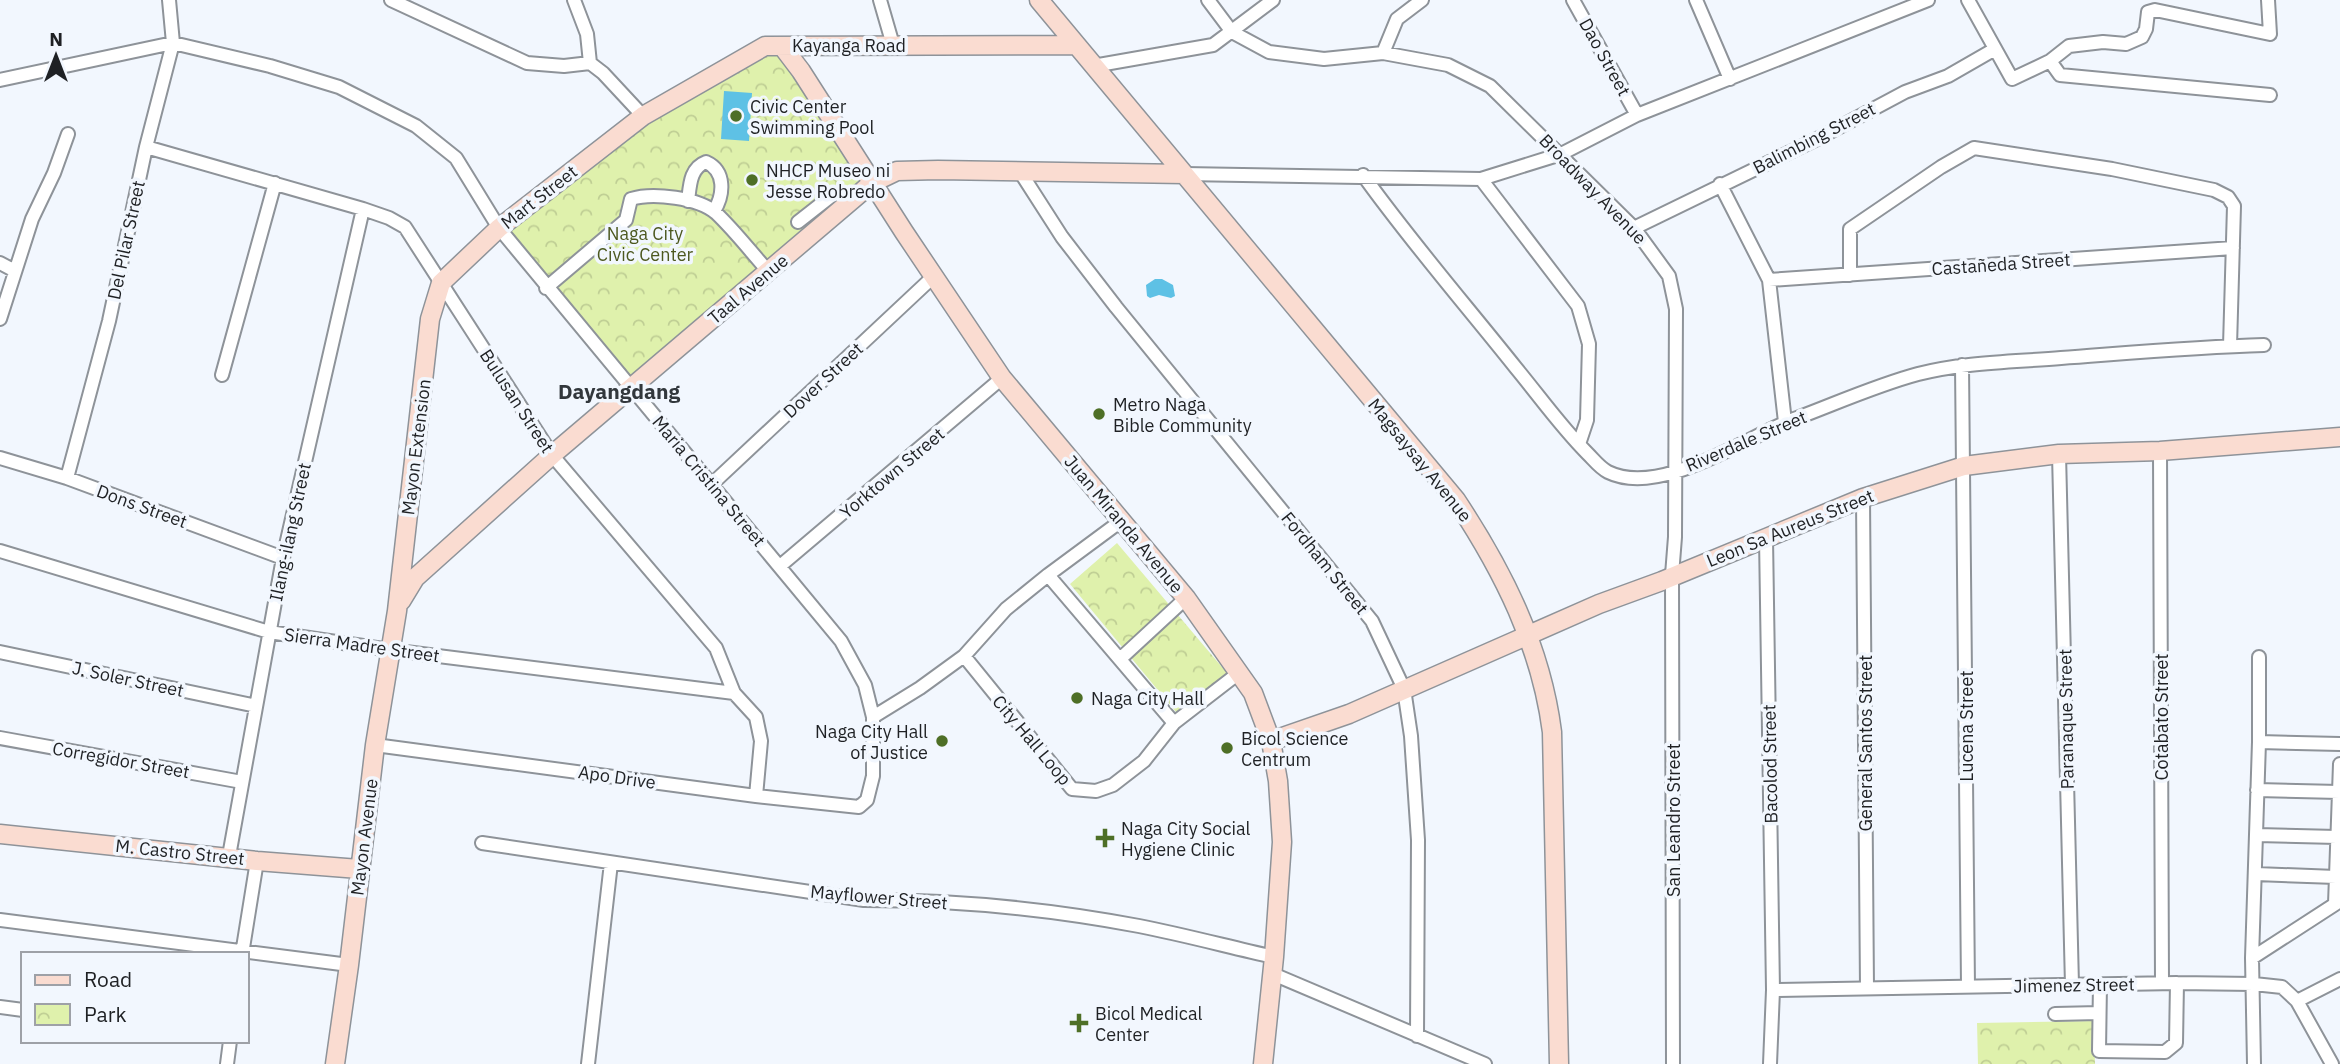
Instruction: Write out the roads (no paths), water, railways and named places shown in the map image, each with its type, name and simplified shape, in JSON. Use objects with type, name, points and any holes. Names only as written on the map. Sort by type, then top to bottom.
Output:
[{"type":"street","name":"Del Pilar Street","points":[[67,478],[109,321],[146,147],[173,43],[169,0]]},
{"type":"street","points":[[391,0],[527,63],[564,66],[590,63],[603,73],[643,116]]},
{"type":"street","points":[[574,0],[586,34],[590,63]]},
{"type":"street","points":[[880,0],[893,45]]},
{"type":"street","name":"Magsaysay Avenue","points":[[1039,0],[1456,500],[1500,571],[1529,636],[1542,679],[1552,732],[1559,1064]]},
{"type":"street","points":[[1208,0],[1232,32]]},
{"type":"street","points":[[1093,66],[1213,45],[1273,0]]},
{"type":"street","points":[[1383,53],[1398,19],[1422,0]]},
{"type":"street","name":"Dao Street","points":[[1573,0],[1637,115]]},
{"type":"street","points":[[1696,0],[1730,79]]},
{"type":"street","points":[[1184,174],[1481,179],[1561,153],[1637,115],[1928,0]]},
{"type":"street","points":[[1968,0],[2012,79],[2050,61],[2069,46],[2126,44],[2142,37],[2148,12],[2155,10],[2270,34],[2268,0]]},
{"type":"street","name":"Broadway Avenue","points":[[1232,32],[1269,52],[1324,58],[1383,53],[1448,65],[1490,86],[1561,153],[1634,228],[1669,276],[1675,309],[1675,537],[1672,575]]},
{"type":"street","points":[[0,80],[173,43]]},
{"type":"street","name":"Maria Cristina Street","points":[[173,43],[270,66],[339,88],[416,126],[456,158],[499,228],[546,288],[841,641],[865,685],[873,717],[873,776],[867,800],[859,807]]},
{"type":"street","name":"Kayanga Road","points":[[643,116],[738,59],[765,46],[1075,45]]},
{"type":"street","name":"Juan Miranda Avenue","points":[[782,46],[1002,378],[1186,598],[1253,693],[1271,741],[1278,781],[1282,842],[1274,965],[1263,1064]]},
{"type":"street","points":[[801,71],[820,46]]},
{"type":"street","name":"Balimbing Street","points":[[1634,228],[1817,139],[1905,92],[1948,76],[1995,49]]},
{"type":"street","points":[[2050,61],[2060,75],[2270,95]]},
{"type":"street","name":"Mart Street","points":[[441,284],[499,228],[643,116]]},
{"type":"street","points":[[0,319],[32,219],[54,173],[68,134]]},
{"type":"street","name":"Bulusan Street","points":[[146,147],[363,209],[405,227],[552,455],[716,648],[734,692],[756,717],[761,741],[756,796]]},
{"type":"street","points":[[1850,275],[1850,229],[1941,167],[1974,148],[2112,169],[2214,190],[2228,197],[2235,206],[2230,346]]},
{"type":"street","points":[[688,201],[697,166],[706,162],[712,164],[719,173],[721,183],[720,201],[714,211]]},
{"type":"street","name":"Taal Avenue","points":[[397,611],[415,578],[552,455],[872,183],[897,172],[1020,170],[1184,174]]},
{"type":"street","name":"Fordham Street","points":[[1020,170],[1062,237],[1116,307],[1372,621],[1404,689],[1411,736],[1418,839],[1417,1036]]},
{"type":"street","name":"Riverdale Street","points":[[1363,175],[1401,228],[1551,414],[1605,471],[1626,478],[1653,478],[1674,471],[1724,453],[1785,422],[1896,381],[1962,365],[2264,345]]},
{"type":"street","points":[[1481,179],[1578,306],[1589,344],[1587,420],[1579,444]]},
{"type":"street","points":[[222,375],[275,183]]},
{"type":"street","points":[[1720,184],[1769,280],[1785,422]]},
{"type":"street","points":[[798,222],[835,193]]},
{"type":"street","points":[[546,288],[626,220],[631,199],[640,197],[673,197],[714,211],[768,271]]},
{"type":"street","name":"Ilang-ilang Street","points":[[229,856],[283,558],[363,209]]},
{"type":"street","name":"Castañeda Street","points":[[1769,280],[2233,248]]},
{"type":"street","points":[[0,263],[15,271]]},
{"type":"street","name":"Dover Street","points":[[712,484],[934,276]]},
{"type":"street","name":"Mayon Extension","points":[[397,611],[430,319],[441,284]]},
{"type":"street","name":"Lucena Street","points":[[1962,365],[1968,986]]},
{"type":"street","name":"Yorktown Street","points":[[780,566],[1002,378]]},
{"type":"street","name":"Leon Sa Aureus Street","points":[[1271,741],[1349,714],[1599,604],[1863,498],[1964,466],[2059,454],[2160,450],[2340,437]]},
{"type":"street","name":"Cotabato Street","points":[[2160,450],[2162,983]]},
{"type":"street","name":"Paranaque Street","points":[[2059,454],[2072,985]]},
{"type":"street","name":"Dons Street","points":[[0,458],[67,478],[283,558]]},
{"type":"street","name":"General Santos Street","points":[[1863,498],[1867,988]]},
{"type":"street","points":[[873,717],[964,656],[1006,609],[1121,521]]},
{"type":"street","name":"Bacolod Street","points":[[1766,538],[1773,990],[1770,1064]]},
{"type":"street","name":"Sierra Madre Street","points":[[0,551],[269,632],[390,650],[734,692]]},
{"type":"street","points":[[1048,575],[1174,723]]},
{"type":"street","name":"San Leandro Street","points":[[1672,575],[1673,1064]]},
{"type":"street","points":[[1120,659],[1186,598]]},
{"type":"street","name":"Mayon Avenue","points":[[335,1064],[375,745],[397,611]]},
{"type":"street","name":"J. Soler Street","points":[[0,652],[256,706]]},
{"type":"street","name":"City Hall Loop","points":[[964,656],[1072,789],[1096,791],[1113,785],[1144,761],[1174,723],[1240,673]]},
{"type":"street","points":[[2254,1064],[2252,958],[2257,835],[2259,657]]},
{"type":"street","name":"Corregidor Street","points":[[0,738],[242,782]]},
{"type":"street","points":[[2259,742],[2340,744]]},
{"type":"street","name":"Apo Drive","points":[[375,745],[756,796],[859,807]]},
{"type":"street","points":[[2252,958],[2337,903],[2340,764]]},
{"type":"street","points":[[2257,790],[2339,792]]},
{"type":"street","name":"M. Castro Street","points":[[0,834],[359,869]]},
{"type":"street","points":[[2257,835],[2337,837]]},
{"type":"street","name":"Mayflower Street","points":[[482,843],[864,900],[909,900],[1035,910],[1139,926],[1274,965],[1417,1036],[1485,1064]]},
{"type":"street","points":[[242,952],[257,861]]},
{"type":"street","points":[[587,1064],[611,863]]},
{"type":"street","points":[[2256,874],[2336,877]]},
{"type":"street","points":[[0,920],[235,952]]},
{"type":"street","points":[[248,954],[349,965]]},
{"type":"street","points":[[2332,1064],[2297,1001],[2340,979]]},
{"type":"street","name":"Jimenez Street","points":[[1773,990],[2162,983],[2254,984],[2282,987],[2297,1001]]},
{"type":"street","points":[[2100,984],[2099,1051],[2165,1052],[2176,1043],[2177,983]]},
{"type":"street","points":[[0,1007],[21,1010]]},
{"type":"street","points":[[2055,1014],[2099,1013]]},
{"type":"street","points":[[227,1064],[230,1043]]},
{"type":"water","name":"Civic Center Swimming Pool","points":[[724,91],[752,93],[749,141],[721,139]]},
{"type":"water","points":[[1155,279],[1162,279],[1173,285],[1175,296],[1147,296],[1146,285]]},
{"type":"place","name":"Civic Center Swimming Pool","points":[[736,116]]},
{"type":"place","name":"NHCP Museo ni Jesse Robredo","points":[[752,180]]},
{"type":"place","name":"Metro Naga Bible Community","points":[[1099,414]]},
{"type":"place","name":"Naga City Hall","points":[[1077,698]]},
{"type":"place","name":"Naga City Hall of Justice","points":[[942,741]]},
{"type":"place","name":"Bicol Science Centrum","points":[[1227,748]]},
{"type":"place","name":"Naga City Social Hygiene Clinic","points":[[1105,838]]},
{"type":"place","name":"Bicol Medical Center","points":[[1079,1023]]},
{"type":"district","name":"Dayangdang","points":[[619,391]]},
{"type":"park label","name":"Naga City Civic Center","points":[[645,243]]}]
